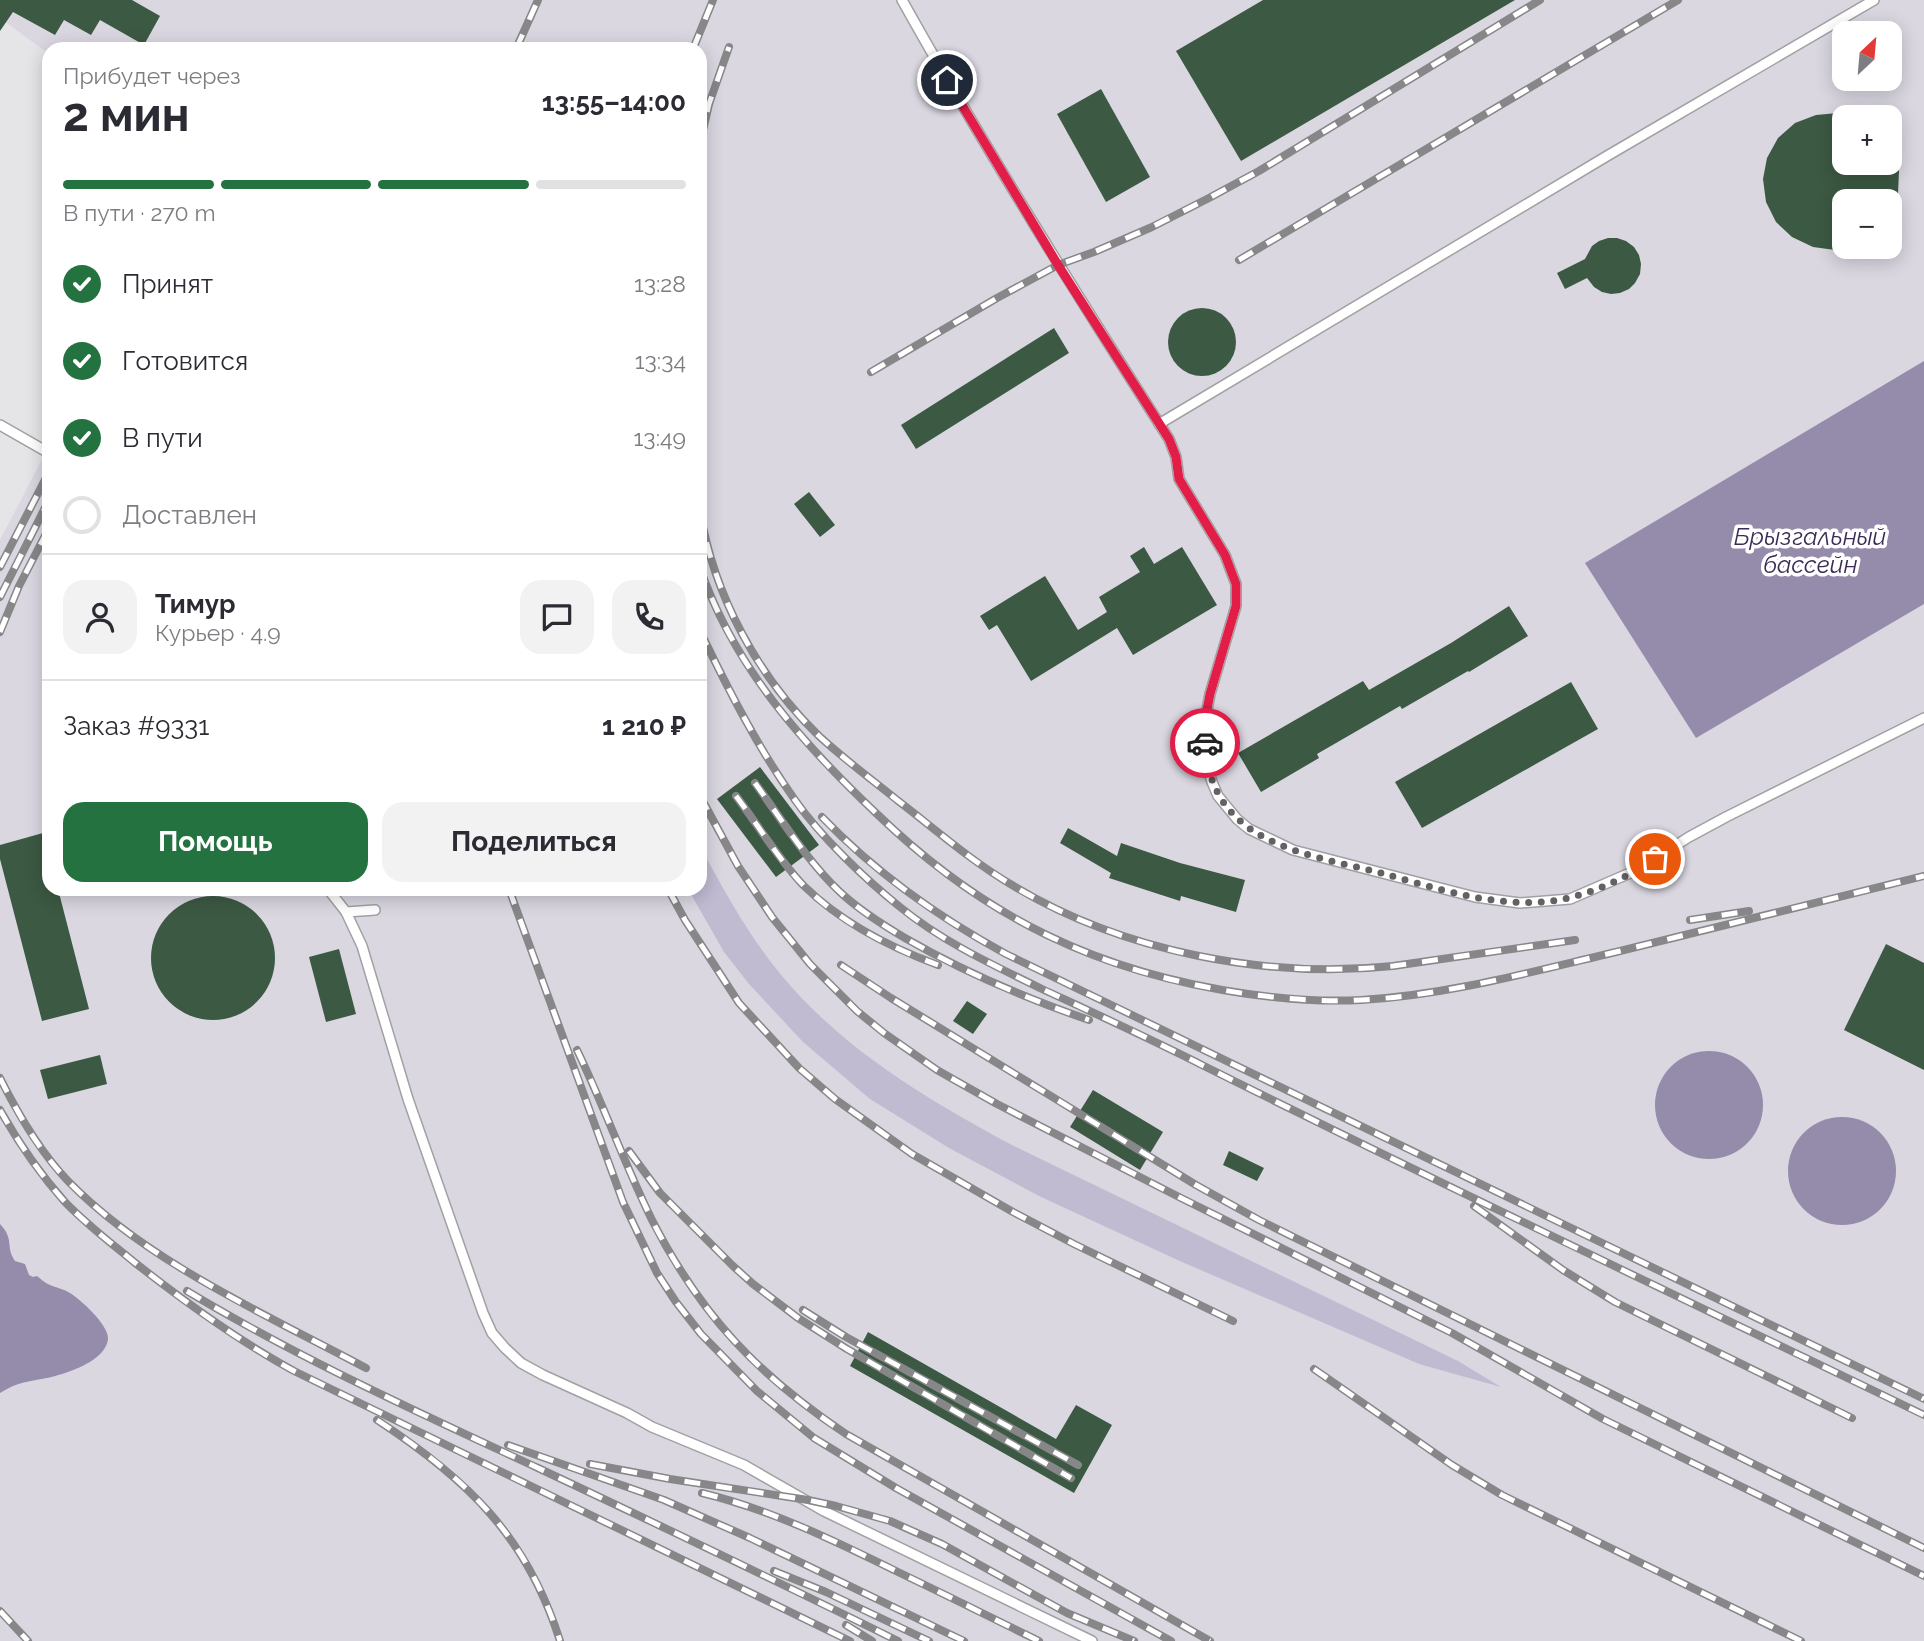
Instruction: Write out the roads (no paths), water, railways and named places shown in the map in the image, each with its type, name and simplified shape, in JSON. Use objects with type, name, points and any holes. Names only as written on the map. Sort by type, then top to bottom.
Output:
[{"type":"lane","points":[[902,0],[1058,265],[1169,439],[1176,457],[1179,479],[1225,555],[1236,584],[1236,606],[1210,694],[1205,720],[1206,761],[1218,796],[1243,824],[1264,837],[1293,849],[1475,897],[1520,903],[1570,899],[1637,870],[1726,817],[1924,718]]},
{"type":"lane","points":[[1159,424],[1874,0]]},
{"type":"lane","points":[[0,425],[42,449]]},
{"type":"lane","points":[[333,896],[346,912],[362,946],[408,1099],[483,1313],[492,1333],[505,1348],[521,1363],[543,1375],[653,1427],[744,1465],[824,1511],[1092,1641]]},
{"type":"lane","points":[[346,912],[375,911]]},
{"type":"water","name":"Брызгальный бассейн","points":[[1924,361],[1924,604],[1696,738],[1585,563]]},
{"type":"water","points":[[1709,1051],[1730,1055],[1747,1067],[1759,1084],[1763,1105],[1759,1126],[1747,1143],[1730,1155],[1709,1159],[1688,1155],[1671,1143],[1659,1126],[1655,1105],[1659,1084],[1671,1067],[1688,1055]]},
{"type":"water","points":[[1842,1117],[1863,1121],[1880,1133],[1892,1150],[1896,1171],[1892,1192],[1880,1209],[1863,1221],[1842,1225],[1821,1221],[1804,1209],[1792,1192],[1788,1171],[1792,1150],[1804,1133],[1821,1121]]},
{"type":"water","points":[[0,1224],[7,1234],[15,1261],[25,1264],[29,1275],[37,1276],[81,1301],[104,1327],[108,1339],[102,1352],[83,1366],[16,1385],[0,1393]]},
{"type":"railway","points":[[519,42],[538,0]]},
{"type":"railway","points":[[696,42],[713,0]]},
{"type":"railway","points":[[871,372],[1058,265],[1152,227],[1259,171],[1540,0]]},
{"type":"railway","points":[[1239,260],[1678,0]]},
{"type":"railway","points":[[707,113],[729,47]]},
{"type":"railway","points":[[0,567],[42,486]]},
{"type":"railway","points":[[0,597],[42,514]]},
{"type":"railway","points":[[0,632],[19,586],[42,542]]},
{"type":"railway","points":[[707,543],[716,574],[742,633],[758,661],[797,713],[838,753],[968,855],[997,876],[1055,908],[1100,928],[1196,956],[1296,968],[1393,966],[1575,940]]},
{"type":"railway","points":[[707,586],[751,671],[797,732],[877,814],[918,851],[960,883],[1047,935],[1142,972],[1194,985],[1304,1000],[1361,1000],[1426,993],[1523,974],[1924,876]]},
{"type":"railway","points":[[707,645],[756,739],[806,814],[830,843],[872,884],[933,931],[1024,980],[1924,1415]]},
{"type":"railway","points":[[755,783],[817,867],[840,892],[863,911],[905,938],[972,973],[1089,1020]]},
{"type":"railway","points":[[736,796],[786,865],[819,899],[867,933],[938,965]]},
{"type":"railway","points":[[707,809],[738,866],[772,917],[810,964],[857,1011],[937,1070],[997,1104],[1181,1198],[1452,1333],[1603,1419],[1924,1576]]},
{"type":"railway","points":[[822,817],[864,857],[909,893],[1006,954],[1924,1399]]},
{"type":"railway","points":[[512,896],[623,1202],[657,1273],[701,1334],[757,1391],[814,1438],[896,1488],[1171,1641]]},
{"type":"railway","points":[[672,896],[739,1003],[799,1068],[835,1099],[912,1154],[1013,1212],[1233,1321]]},
{"type":"railway","points":[[1690,920],[1749,911]]},
{"type":"railway","points":[[841,965],[1196,1185],[1259,1220],[1924,1548]]},
{"type":"railway","points":[[577,1050],[642,1199],[671,1254],[712,1314],[759,1366],[814,1412],[846,1434],[1210,1641]]},
{"type":"railway","points":[[0,1078],[22,1119],[48,1158],[99,1210],[171,1262],[249,1307],[366,1368]]},
{"type":"railway","points":[[0,1110],[38,1169],[81,1218],[173,1292],[252,1347],[294,1371],[850,1641]]},
{"type":"railway","points":[[629,1151],[660,1193],[733,1266],[798,1318],[1071,1478]]},
{"type":"railway","points":[[1474,1206],[1563,1270],[1615,1302],[1852,1418]]},
{"type":"railway","points":[[187,1291],[273,1340],[361,1384],[898,1641]]},
{"type":"railway","points":[[803,1310],[846,1337],[1078,1465]]},
{"type":"railway","points":[[1314,1369],[1452,1465],[1502,1495],[1801,1641]]},
{"type":"railway","points":[[377,1420],[439,1465],[490,1513],[530,1570],[560,1641]]},
{"type":"railway","points":[[508,1445],[664,1500],[750,1538],[964,1641]]},
{"type":"railway","points":[[590,1464],[808,1500],[890,1521],[942,1544],[1067,1613],[1134,1641]]},
{"type":"railway","points":[[702,1493],[803,1527],[1039,1641]]},
{"type":"railway","points":[[774,1571],[826,1592],[929,1641]]},
{"type":"railway","points":[[0,1611],[28,1641]]},
{"type":"railway","points":[[846,1625],[872,1641]]}]
